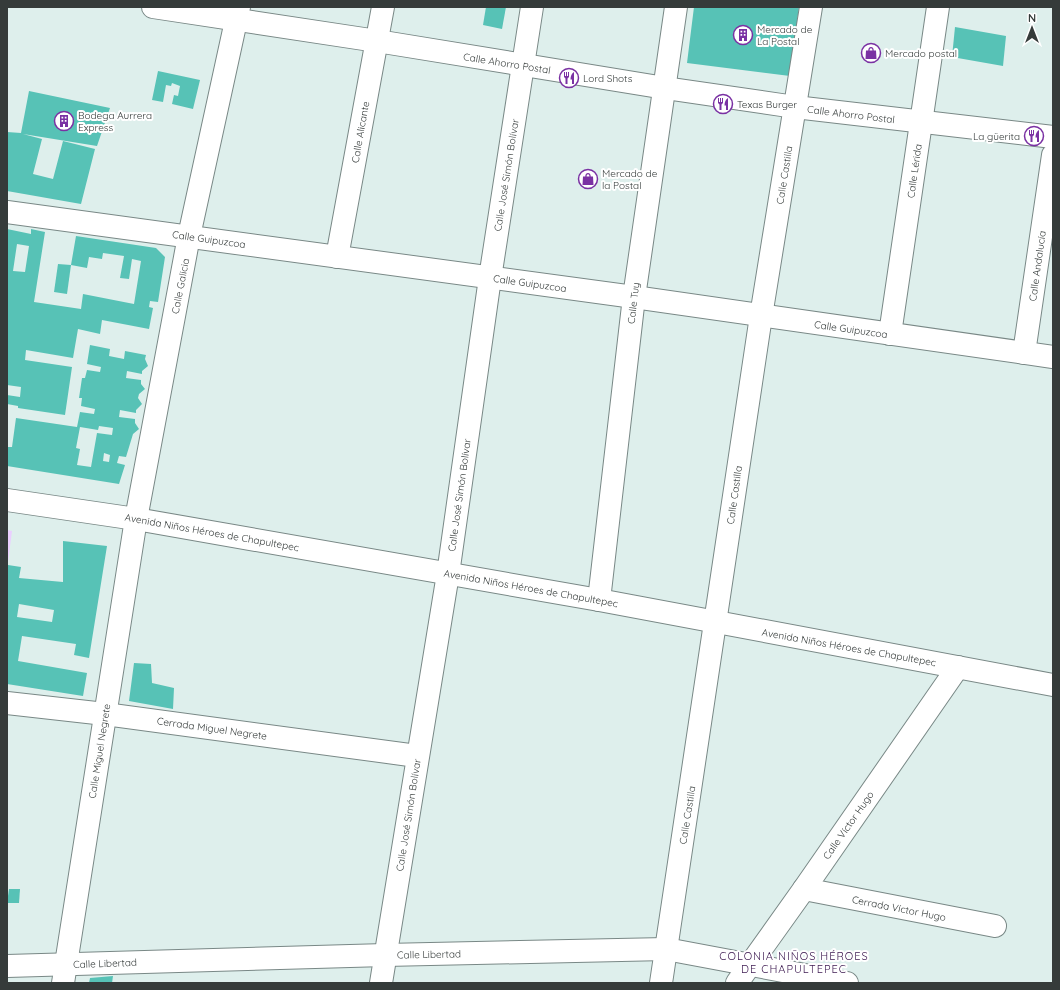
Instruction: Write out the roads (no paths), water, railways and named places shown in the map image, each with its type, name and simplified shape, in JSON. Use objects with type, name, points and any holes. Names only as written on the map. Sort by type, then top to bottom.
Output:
[{"type":"street","name":"Calle Ahorro Postal","points":[[153,7],[238,14],[377,41],[664,88],[795,107],[1053,136]]},
{"type":"street","name":"Calle Alicante","points":[[337,257],[383,7]]},
{"type":"street","name":"Calle José Simón Bolívar","points":[[381,983],[448,574],[490,278],[532,7]]},
{"type":"street","name":"Calle Tuy","points":[[599,600],[634,297],[676,7]]},
{"type":"street","name":"Calle Castilla","points":[[661,983],[761,316],[811,7]]},
{"type":"street","name":"Calle Lérida","points":[[890,334],[938,7]]},
{"type":"street","name":"Calle Galicia","points":[[136,519],[189,236],[238,14]]},
{"type":"street","name":"Calle Andalucía","points":[[1024,353],[1053,155]]},
{"type":"street","name":"Calle Guipuzcoa","points":[[7,212],[634,297],[1053,357]]},
{"type":"street","name":"Avenida Niños Héroes de Chapultepec","points":[[7,500],[136,519],[599,600],[1053,685]]},
{"type":"street","name":"Calle Miguel Negrete","points":[[64,974],[136,519]]},
{"type":"street","name":"Calle Víctor Hugo","points":[[737,983],[804,890],[958,667]]},
{"type":"street","name":"Cerrada Miguel Negrete","points":[[7,703],[104,714],[417,756]]},
{"type":"street","name":"Cerrada Víctor Hugo","points":[[804,890],[995,926]]},
{"type":"street","name":"Calle Libertad","points":[[7,966],[64,974],[385,955],[666,949],[750,966],[847,983]]},
{"type":"place","name":"Mercado de La Postal","points":[[743,35]]},
{"type":"place","name":"Mercado postal","points":[[871,53]]},
{"type":"place","name":"Lord Shots","points":[[569,78]]},
{"type":"place","name":"Texas Burger","points":[[723,104]]},
{"type":"place","name":"Bodega Aurrera Express","points":[[64,121]]},
{"type":"place","name":"La güerita","points":[[1034,136]]},
{"type":"place","name":"Mercado de la Postal","points":[[588,179]]},
{"type":"district","name":"COLONIA NIÑOS HÉROES DE CHAPULTEPEC","points":[[794,962]]}]
